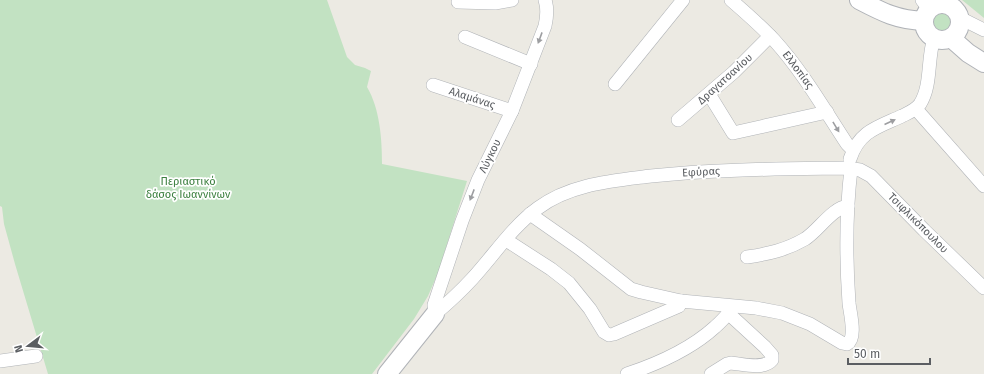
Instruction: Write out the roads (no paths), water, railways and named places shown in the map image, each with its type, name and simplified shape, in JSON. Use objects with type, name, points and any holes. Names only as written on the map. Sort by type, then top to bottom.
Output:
[{"type":"street","points":[[458,2],[495,3],[512,0]]},
{"type":"street","name":"Λύγκου","points":[[435,314],[434,305],[462,221],[478,180],[512,111],[531,64],[547,17],[546,0]]},
{"type":"street","points":[[615,84],[683,0]]},
{"type":"street","name":"Ελλοπίας","points":[[731,0],[770,36],[798,70],[852,150]]},
{"type":"street","points":[[530,214],[580,249],[631,289],[681,301],[732,310],[756,308],[782,313],[810,324],[842,343],[849,343],[852,334],[848,283],[848,206],[849,169],[852,150],[859,140],[870,131],[910,112],[920,105],[927,79],[930,53],[942,38],[955,35],[960,27],[960,18],[955,9],[947,4],[938,4],[901,19],[880,11],[859,0]]},
{"type":"street","points":[[925,10],[925,29],[984,63]]},
{"type":"street","points":[[960,18],[984,30]]},
{"type":"street","name":"Δραγατσανίου","points":[[678,120],[745,62],[770,36]]},
{"type":"street","points":[[465,37],[531,64]]},
{"type":"street","name":"Αλαμάνας","points":[[433,85],[512,111]]},
{"type":"street","points":[[709,94],[732,134],[827,112]]},
{"type":"street","points":[[916,108],[984,186]]},
{"type":"street","name":"Εφύρας","points":[[435,314],[472,279],[530,214],[547,202],[565,193],[587,186],[613,181],[670,174],[723,171],[849,169]]},
{"type":"street","name":"Τσιφλικόπουλου","points":[[849,169],[865,172],[871,176],[984,288]]},
{"type":"street","points":[[747,257],[785,249],[814,232],[839,209],[848,206]]},
{"type":"street","points":[[506,240],[551,269],[569,283],[590,309],[604,332],[609,335],[619,333],[679,306],[681,301]]},
{"type":"street","points":[[627,374],[673,355],[696,341],[715,328],[732,310]]},
{"type":"street","points":[[711,374],[731,363],[762,366],[769,364],[772,360],[772,355],[732,310]]},
{"type":"street","points":[[387,374],[435,314]]},
{"type":"street","points":[[0,362],[36,356]]},
{"type":"park label","name":"Περιαστικό δάσος Ιωαννίνων","points":[[188,187]]}]
